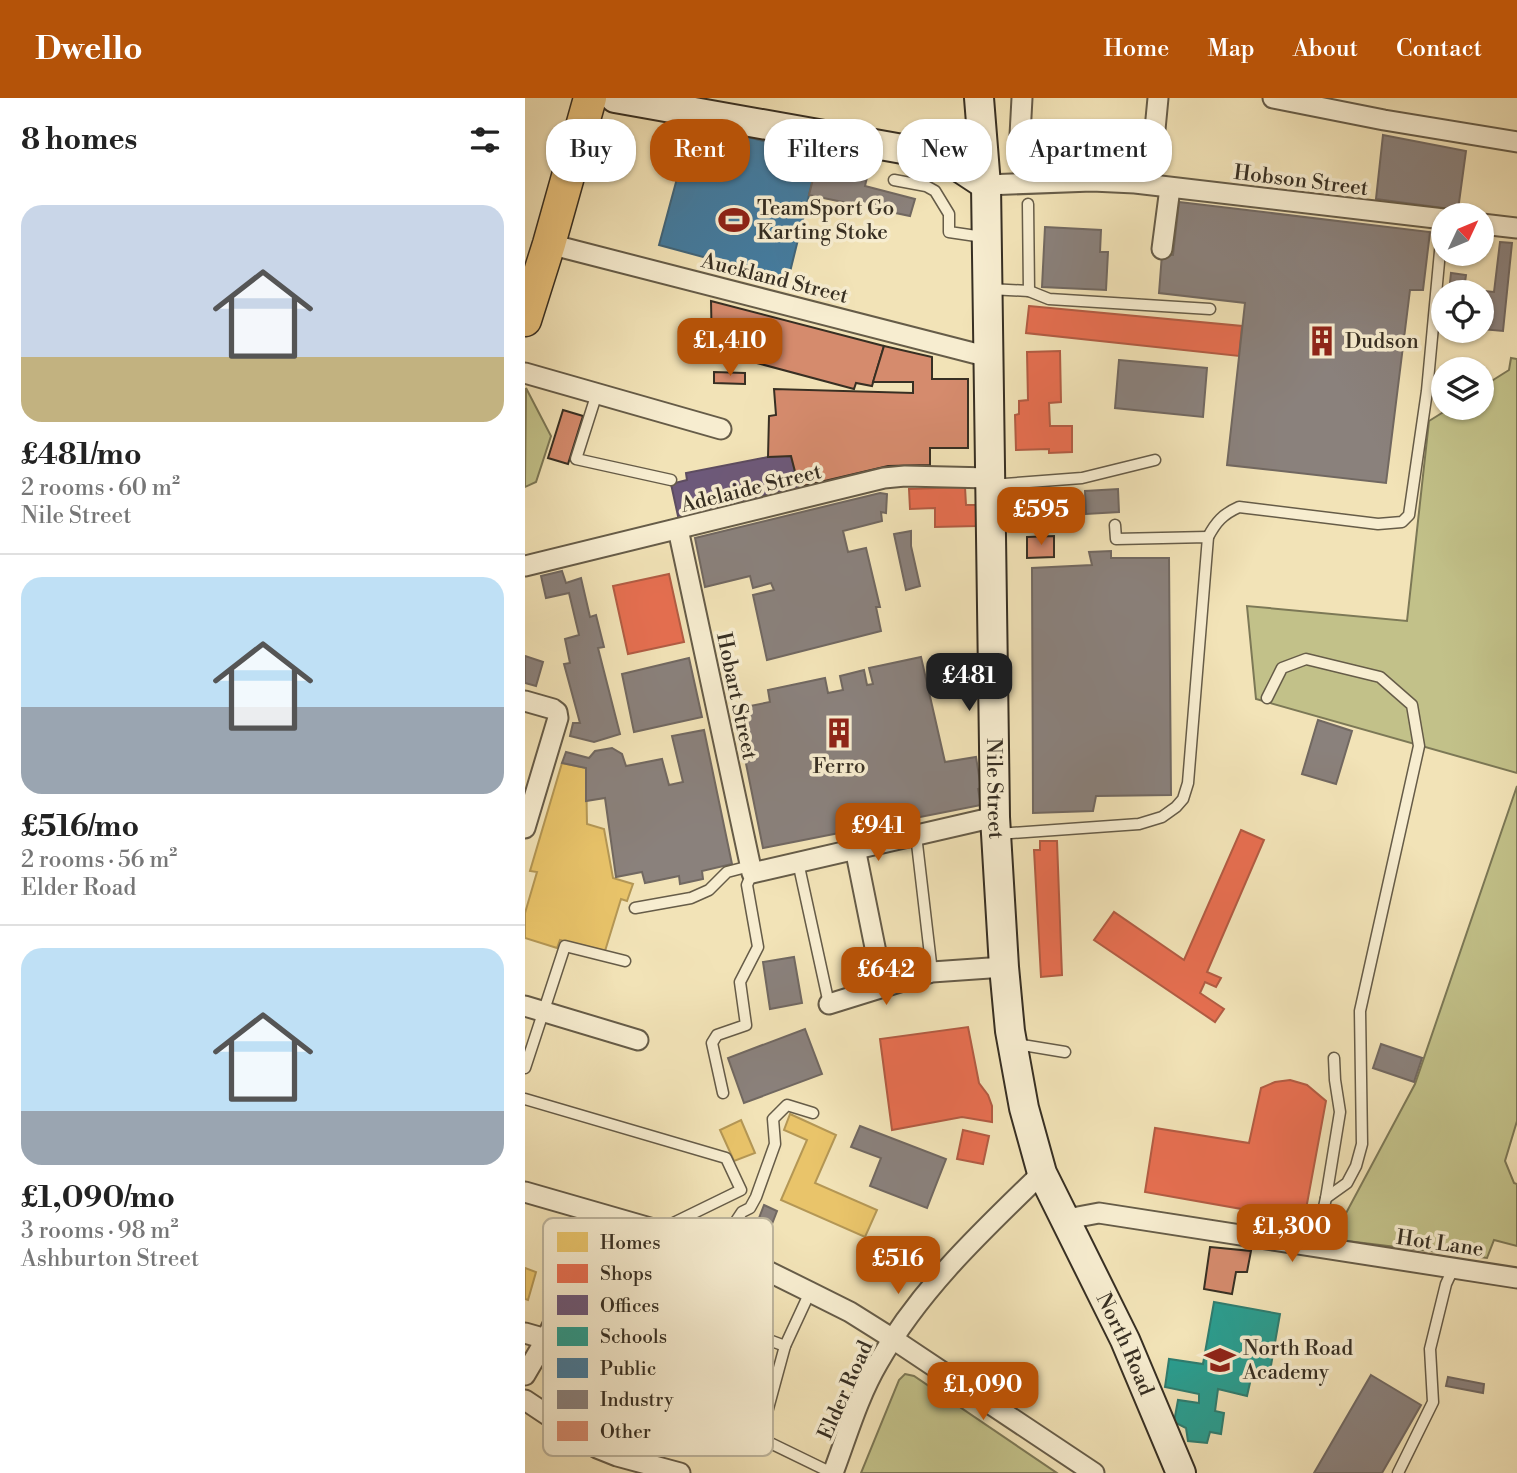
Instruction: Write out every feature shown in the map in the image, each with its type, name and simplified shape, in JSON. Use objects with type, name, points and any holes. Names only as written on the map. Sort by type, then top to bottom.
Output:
[{"type":"main road","points":[[525,320],[590,98]]},
{"type":"main road","points":[[615,98],[897,148]]},
{"type":"main road","name":"Nile Street","points":[[979,98],[981,119]]},
{"type":"main road","points":[[981,182],[986,185]]},
{"type":"main road","name":"Nile Street","points":[[986,182],[995,825],[1004,967],[1012,1044],[1024,1108],[1042,1173],[1067,1219]]},
{"type":"main road","name":"North Road","points":[[1067,1219],[1125,1340],[1181,1473]]},
{"type":"street","points":[[1021,119],[1022,98]]},
{"type":"street","points":[[1156,119],[1158,98]]},
{"type":"street","points":[[1273,98],[1350,105],[1517,142]]},
{"type":"street","name":"Hobson Street","points":[[986,185],[1092,181],[1135,183],[1431,218]]},
{"type":"street","points":[[1162,249],[1170,188]]},
{"type":"street","points":[[1495,225],[1517,228]]},
{"type":"street","name":"Auckland Street","points":[[549,244],[989,357]]},
{"type":"street","points":[[525,373],[721,429]]},
{"type":"street","name":"Adelaide Street","points":[[525,566],[884,478],[991,482]]},
{"type":"street","name":"Hobart Street","points":[[678,529],[751,870]]},
{"type":"street","points":[[525,701],[558,712],[525,828]]},
{"type":"street","points":[[751,870],[916,834],[995,825]]},
{"type":"street","points":[[855,848],[883,987]]},
{"type":"street","points":[[829,1004],[932,972],[1004,967]]},
{"type":"street","points":[[534,1009],[638,1040]]},
{"type":"street","name":"Elder Road","points":[[833,1473],[857,1407],[876,1365],[910,1313],[961,1252],[1042,1173]]},
{"type":"street","points":[[525,1192],[612,1218]]},
{"type":"street","name":"Hot Lane","points":[[1067,1219],[1099,1213],[1517,1278]]},
{"type":"street","points":[[773,1274],[850,1312],[1094,1473]]},
{"type":"street","points":[[525,1333],[543,1338]]},
{"type":"street","points":[[525,1375],[543,1344]]},
{"type":"street","points":[[525,1400],[543,1412]]},
{"type":"street","points":[[617,1456],[680,1473]]},
{"type":"lane","points":[[894,180],[926,186],[935,191],[949,214],[949,232],[971,237],[987,236]]},
{"type":"lane","points":[[1028,204],[1029,291]]},
{"type":"lane","points":[[995,825],[1139,824],[1162,817],[1183,799],[1188,783],[1208,537],[1217,521],[1227,512],[1239,507],[1378,524],[1402,522],[1409,515],[1427,391],[1439,266]]},
{"type":"lane","points":[[988,289],[1029,291],[1049,299],[1210,309]]},
{"type":"lane","points":[[597,393],[576,459],[671,480]]},
{"type":"lane","points":[[991,482],[1082,478],[1155,460]]},
{"type":"lane","points":[[1115,525],[1116,539],[1208,537]]},
{"type":"lane","points":[[1267,698],[1282,668],[1306,659],[1380,677],[1412,705],[1419,746],[1360,1011],[1361,1144],[1356,1166],[1346,1182],[1326,1198]]},
{"type":"lane","points":[[916,834],[932,972]]},
{"type":"lane","points":[[798,861],[829,1004]]},
{"type":"lane","points":[[635,908],[691,898],[709,890],[727,872],[751,870],[747,886],[758,947],[740,982],[745,1025],[717,1035],[712,1044],[723,1093]]},
{"type":"lane","points":[[525,1068],[534,1009],[565,946],[625,961]]},
{"type":"lane","points":[[1012,1044],[1065,1052]]},
{"type":"lane","points":[[1315,1247],[1340,1112],[1335,1058]]},
{"type":"lane","points":[[525,1099],[726,1158],[741,1190],[683,1218]]},
{"type":"lane","points":[[738,1218],[750,1208],[756,1197],[775,1144],[773,1119],[787,1105],[813,1113]]},
{"type":"lane","points":[[1398,1473],[1433,1402],[1430,1349],[1446,1284],[1453,1269]]},
{"type":"lane","points":[[773,1392],[785,1346],[810,1292]]},
{"type":"lane","points":[[773,1341],[785,1346]]},
{"type":"lane","points":[[773,1444],[833,1473]]},
{"type":"shaded area","points":[[1511,358],[1517,359],[1517,773],[1256,699],[1247,606],[1407,621],[1429,421],[1494,420],[1494,379],[1509,370]]},
{"type":"shaded area","points":[[526,388],[551,436],[536,482],[525,487]]},
{"type":"shaded area","points":[[1517,786],[1517,1121],[1505,1161],[1514,1183],[1517,1184],[1517,1246],[1494,1240],[1487,1258],[1347,1241],[1337,1230],[1415,1084]]},
{"type":"shaded area","points":[[905,1374],[914,1376],[1057,1473],[861,1473],[899,1380]]},
{"type":"building: Homes","points":[[562,763],[586,768],[587,824],[604,829],[613,878],[633,884],[627,901],[621,899],[605,951],[560,940],[557,948],[525,938],[525,913],[537,872],[530,871]]},
{"type":"building: Homes","points":[[790,1114],[836,1135],[815,1183],[877,1210],[865,1237],[781,1200],[807,1140],[784,1130]]},
{"type":"building: Homes","points":[[741,1120],[755,1153],[734,1161],[720,1130]]},
{"type":"building: Homes","points":[[525,1268],[536,1272],[528,1300],[525,1299]]},
{"type":"building: Shops","points":[[1029,306],[1242,326],[1239,356],[1026,333]]},
{"type":"building: Shops","points":[[1060,351],[1061,402],[1049,403],[1050,426],[1072,426],[1072,452],[1049,453],[1049,449],[1016,450],[1015,415],[1019,414],[1019,401],[1028,400],[1027,352]]},
{"type":"building: Shops","points":[[965,487],[966,505],[977,505],[977,526],[935,527],[935,508],[910,509],[909,489]]},
{"type":"building: Shops","points":[[1062,499],[1063,527],[1027,528],[1026,500]]},
{"type":"building: Shops","points":[[669,574],[684,642],[628,654],[613,586]]},
{"type":"building: Shops","points":[[1241,830],[1264,840],[1207,972],[1221,978],[1216,987],[1205,982],[1200,993],[1224,1009],[1215,1022],[1094,940],[1114,912],[1184,960]]},
{"type":"building: Shops","points":[[1040,841],[1057,841],[1062,975],[1041,977],[1034,850],[1040,850]]},
{"type":"building: Shops","points":[[968,1027],[979,1083],[992,1106],[992,1122],[962,1117],[892,1130],[880,1039]]},
{"type":"building: Shops","points":[[1290,1080],[1307,1085],[1326,1101],[1304,1220],[1145,1192],[1155,1128],[1249,1143],[1261,1088]]},
{"type":"building: Shops","points":[[963,1130],[989,1136],[983,1164],[957,1159]]},
{"type":"building: Offices","points":[[791,456],[799,487],[678,516],[671,484],[687,480],[686,473],[768,457]]},
{"type":"building: Schools","points":[[1214,1302],[1280,1314],[1269,1377],[1252,1374],[1247,1396],[1218,1389],[1215,1411],[1224,1413],[1221,1434],[1210,1432],[1207,1443],[1188,1441],[1186,1428],[1174,1422],[1178,1400],[1199,1403],[1199,1394],[1165,1387],[1169,1359],[1203,1364]]},
{"type":"building: Public","name":"TeamSport Go Karting Stoke","points":[[750,138],[764,141],[764,182],[812,182],[788,280],[659,245],[676,182],[750,182]]},
{"type":"building: Industry","points":[[1383,135],[1466,151],[1459,203],[1431,203],[1431,206],[1376,199]]},
{"type":"building: Industry","points":[[812,182],[866,182],[865,186],[915,199],[910,216],[809,195]]},
{"type":"building: Industry","name":"Dudson","points":[[1179,202],[1430,232],[1423,290],[1410,290],[1386,483],[1227,465],[1245,303],[1159,293],[1162,254],[1173,255]]},
{"type":"building: Industry","points":[[1045,227],[1101,230],[1100,252],[1108,252],[1106,290],[1042,287]]},
{"type":"building: Industry","points":[[1500,242],[1512,243],[1503,331],[1494,330],[1494,292]]},
{"type":"building: Industry","points":[[1451,273],[1466,275],[1465,280],[1450,280]]},
{"type":"building: Industry","points":[[1119,360],[1207,368],[1203,417],[1115,408]]},
{"type":"building: Industry","points":[[1118,489],[1119,512],[1086,514],[1085,491]]},
{"type":"building: Industry","points":[[880,493],[887,494],[886,513],[881,512],[882,521],[843,531],[848,552],[866,548],[880,607],[876,607],[881,631],[767,660],[753,595],[774,590],[771,583],[753,588],[750,576],[705,587],[695,538]]},
{"type":"building: Industry","points":[[911,531],[911,546],[920,586],[906,590],[894,534]]},
{"type":"building: Industry","points":[[1111,551],[1111,558],[1169,558],[1171,795],[1096,796],[1093,811],[1033,813],[1032,568],[1092,565],[1089,552]]},
{"type":"building: Industry","points":[[562,571],[566,583],[581,578],[590,617],[596,615],[604,647],[598,648],[620,734],[594,742],[570,736],[573,723],[580,723],[564,664],[570,663],[565,639],[579,635],[569,593],[546,598],[541,576]]},
{"type":"building: Industry","points":[[525,656],[543,662],[536,686],[525,683]]},
{"type":"building: Industry","name":"Ferro","points":[[921,657],[945,762],[976,757],[981,805],[763,848],[735,709],[770,702],[768,690],[825,678],[828,693],[843,690],[840,676],[864,670],[867,685],[873,684],[869,668]]},
{"type":"building: Industry","points":[[689,658],[702,717],[634,732],[622,674]]},
{"type":"building: Industry","points":[[1318,720],[1352,731],[1336,784],[1302,774]]},
{"type":"building: Industry","points":[[704,730],[732,864],[702,871],[703,879],[680,884],[679,876],[645,883],[642,872],[616,877],[605,798],[586,801],[586,768],[562,763],[566,752],[589,758],[595,751],[612,748],[622,754],[626,766],[662,759],[669,785],[683,782],[672,736]]},
{"type":"building: Industry","points":[[794,957],[802,1003],[770,1009],[763,962]]},
{"type":"building: Industry","points":[[805,1029],[822,1074],[744,1103],[728,1058]]},
{"type":"building: Industry","points":[[1381,1044],[1422,1058],[1414,1082],[1373,1068]]},
{"type":"building: Industry","points":[[860,1126],[946,1159],[927,1208],[870,1186],[881,1158],[851,1147]]},
{"type":"building: Industry","points":[[764,1205],[777,1211],[773,1221],[773,1218],[759,1218]]},
{"type":"building: Industry","points":[[1371,1375],[1421,1405],[1382,1473],[1314,1473]]},
{"type":"building: Industry","points":[[1448,1377],[1484,1384],[1483,1393],[1446,1386]]},
{"type":"building: Other","points":[[711,301],[884,346],[872,386],[856,383],[854,389],[712,351]]},
{"type":"building: Other","points":[[884,346],[932,357],[932,379],[968,379],[968,448],[930,448],[930,465],[888,466],[799,487],[791,456],[768,457],[769,416],[776,415],[774,389],[913,393],[913,382],[873,382]]},
{"type":"building: Other","points":[[714,372],[745,373],[745,384],[714,383]]},
{"type":"building: Other","points":[[563,410],[583,416],[568,464],[548,458]]},
{"type":"building: Other","points":[[1054,536],[1054,557],[1027,558],[1027,537]]},
{"type":"building: Other","points":[[1210,1247],[1251,1251],[1247,1272],[1236,1272],[1232,1294],[1204,1289]]},
{"type":"place","name":"TeamSport Go Karting Stoke","points":[[734,220]]},
{"type":"place","name":"Dudson","points":[[1322,341]]},
{"type":"place","name":"Ferro","points":[[839,733]]},
{"type":"place","name":"North Road Academy","points":[[1220,1360]]}]
